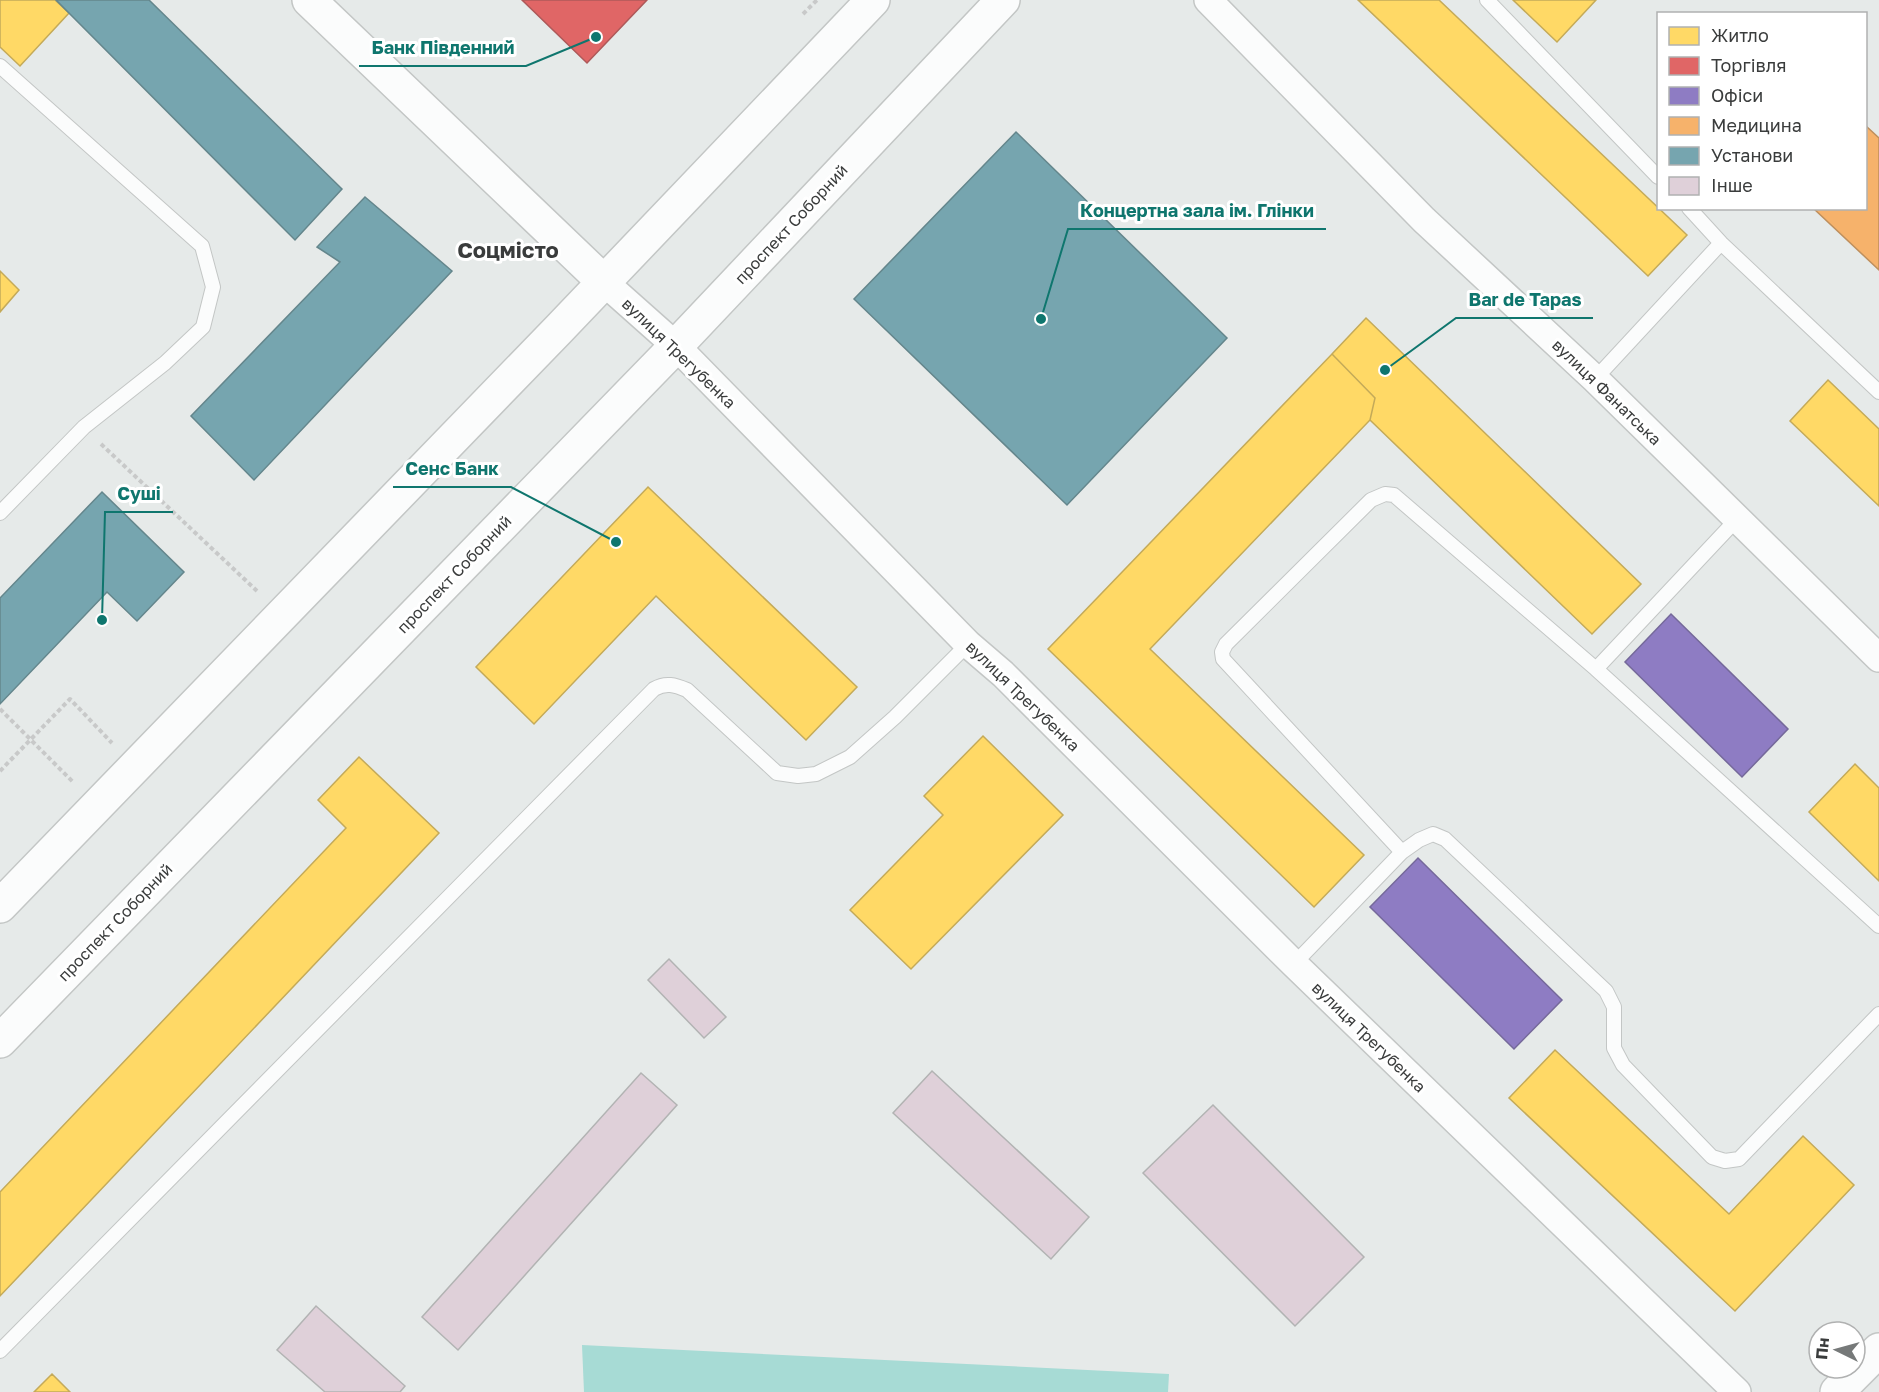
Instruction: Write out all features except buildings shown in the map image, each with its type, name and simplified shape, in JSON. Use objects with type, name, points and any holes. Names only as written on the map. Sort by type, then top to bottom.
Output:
[{"type":"main road","name":"вулиця Трегубенка","points":[[309,0],[604,282]]},
{"type":"main road","name":"проспект Соборний","points":[[0,1041],[676,346],[1004,0]]},
{"type":"main road","points":[[0,906],[604,282],[863,3]]},
{"type":"main road","points":[[1838,1392],[1879,1350]]},
{"type":"street","name":"вулиця Фанатська","points":[[1208,0],[1424,220],[1595,378],[1879,658]]},
{"type":"street","name":"вулиця Трегубенка","points":[[604,282],[676,346],[968,644],[1003,674],[1294,964],[1737,1392]]},
{"type":"lane","points":[[1487,0],[1657,175]]},
{"type":"lane","points":[[0,66],[202,246],[213,287],[203,327],[165,363],[84,427],[0,513]]},
{"type":"lane","points":[[1691,210],[1722,243],[1879,392]]},
{"type":"lane","points":[[1595,378],[1722,243]]},
{"type":"lane","points":[[1402,852],[1223,659],[1222,652],[1226,644],[1371,500],[1385,494],[1394,495],[1596,669],[1879,926]]},
{"type":"lane","points":[[1596,669],[1737,519]]},
{"type":"lane","points":[[0,1351],[654,689],[662,684],[674,684],[687,690],[777,773],[798,776],[816,774],[827,771],[850,757],[895,717],[968,644]]},
{"type":"lane","points":[[1294,964],[1402,852],[1419,840],[1433,834],[1445,839],[1606,991],[1614,1007],[1614,1048],[1623,1065],[1712,1157],[1725,1161],[1739,1159],[1879,1014]]},
{"type":"path","points":[[803,14],[816,0]]},
{"type":"path","points":[[84,427],[260,594]]},
{"type":"path","points":[[0,771],[70,699],[112,743]]},
{"type":"path","points":[[0,709],[73,782]]},
{"type":"shaded area","points":[[582,1345],[1169,1374],[1168,1392],[584,1392]]},
{"type":"place","name":"Банк Південний","points":[[596,37]]},
{"type":"place","name":"Концертна зала ім. Глінки","points":[[1041,319]]},
{"type":"place","name":"Bar de Tapas","points":[[1385,370]]},
{"type":"place","name":"Сенс Банк","points":[[616,542]]},
{"type":"place","name":"Суші","points":[[102,620]]},
{"type":"district","name":"Соцмісто","points":[[508,249]]}]
